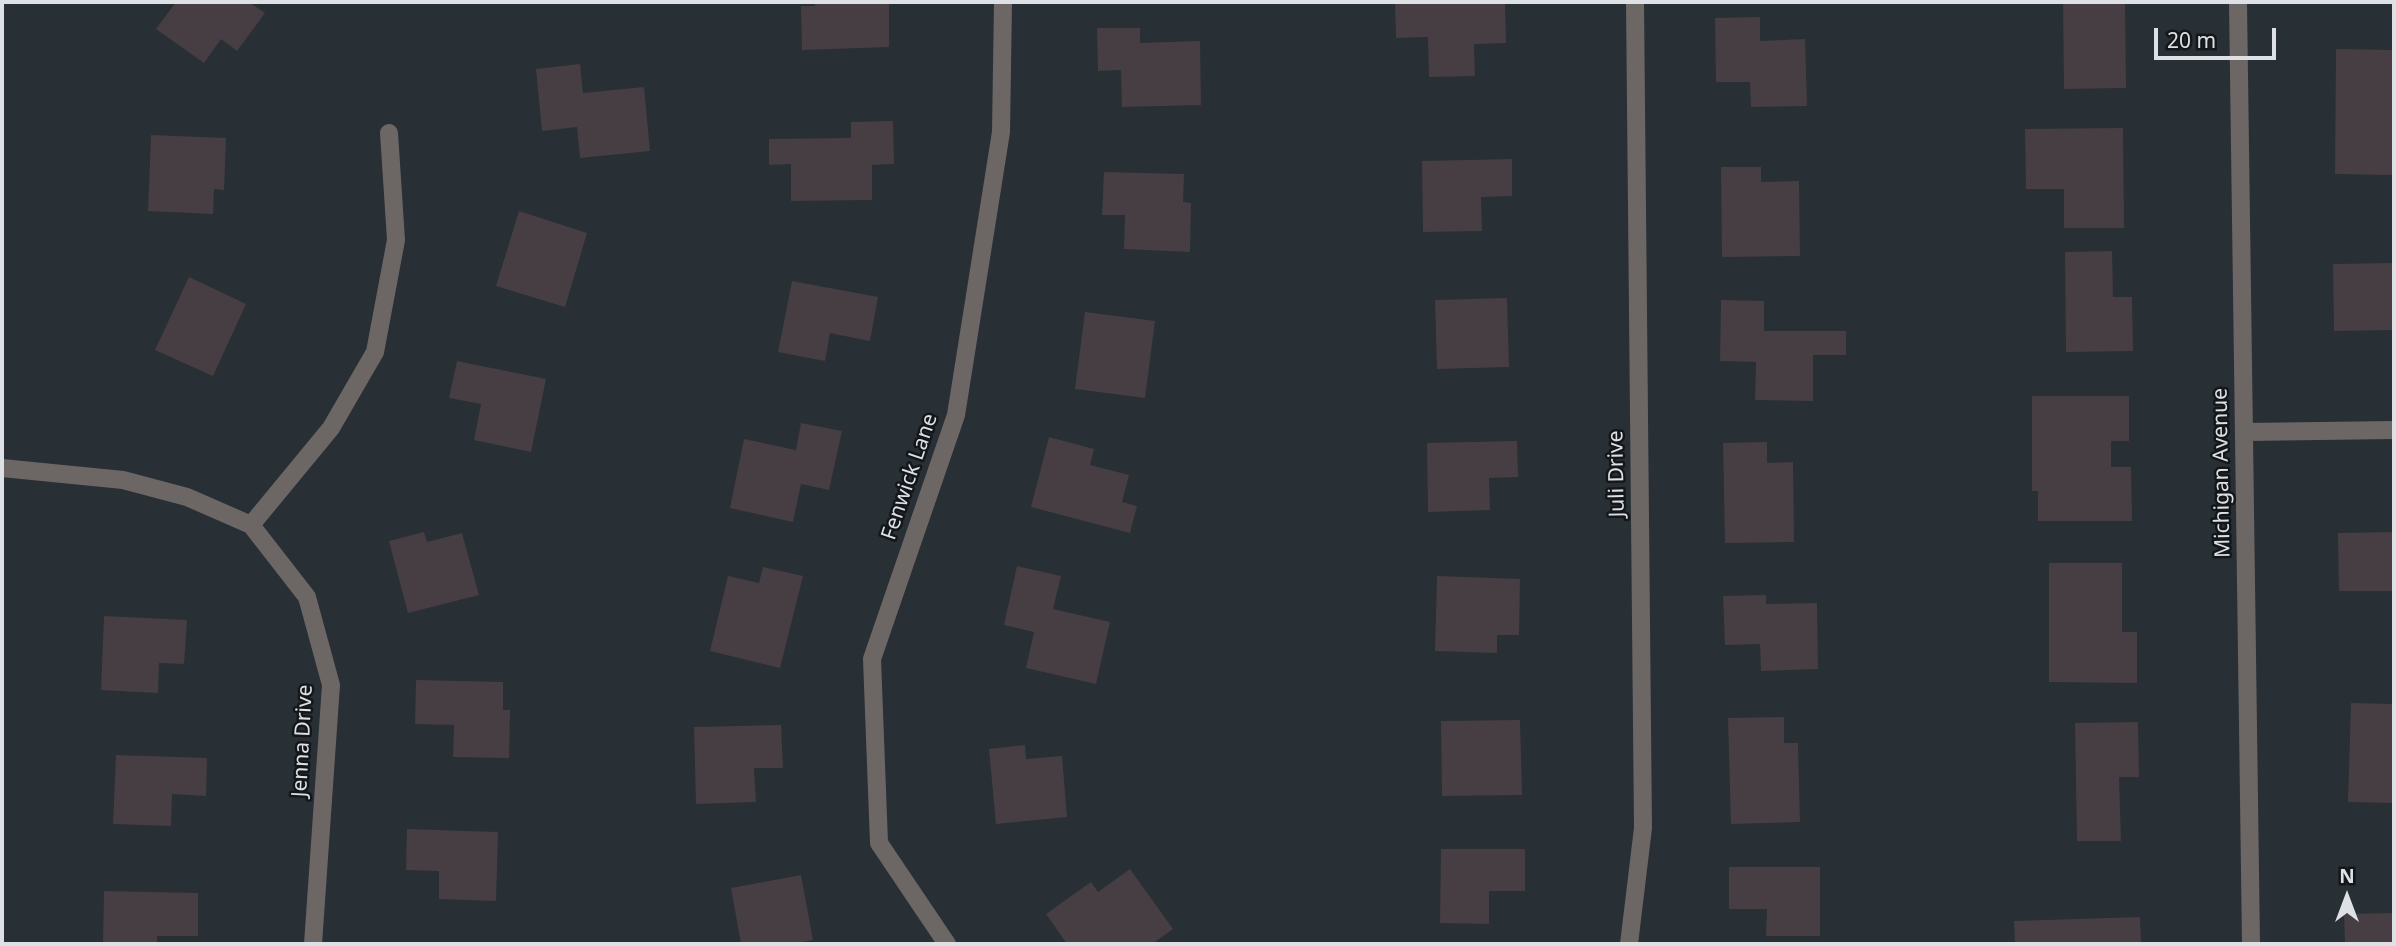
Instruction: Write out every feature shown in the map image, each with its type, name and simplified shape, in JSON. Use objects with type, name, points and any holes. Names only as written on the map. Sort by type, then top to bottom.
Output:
[{"type":"street","name":"Fenwick Lane","points":[[947,944],[879,843],[872,659],[956,415],[1002,132],[1003,2]]},
{"type":"street","name":"Juli Drive","points":[[1629,944],[1643,828],[1635,2]]},
{"type":"street","name":"Michigan Avenue","points":[[2238,2],[2251,944]]},
{"type":"street","points":[[251,525],[331,428],[375,352],[396,240],[389,133]]},
{"type":"street","points":[[2245,432],[2394,430]]},
{"type":"street","name":"Jenna Drive","points":[[2,468],[123,480],[187,497],[251,525],[307,597],[331,685],[313,944]]},
{"type":"building","points":[[176,2],[249,2],[265,13],[237,51],[221,39],[204,63],[156,29]]},
{"type":"building","points":[[815,2],[889,2],[889,47],[802,50],[801,6],[815,6]]},
{"type":"building","points":[[1505,2],[1506,43],[1474,44],[1475,76],[1429,77],[1428,37],[1396,38],[1395,4]]},
{"type":"building","points":[[2063,2],[2125,2],[2126,88],[2064,89]]},
{"type":"building","points":[[1760,17],[1760,41],[1805,39],[1807,106],[1751,107],[1750,82],[1716,82],[1715,18]]},
{"type":"building","points":[[1097,28],[1140,28],[1140,43],[1200,41],[1201,105],[1122,107],[1121,70],[1098,71]]},
{"type":"building","points":[[2336,49],[2394,50],[2394,175],[2335,174]]},
{"type":"building","points":[[580,64],[583,93],[644,87],[650,151],[580,158],[577,127],[542,131],[536,69]]},
{"type":"building","points":[[893,121],[894,164],[872,165],[872,200],[791,201],[791,164],[769,165],[769,139],[851,138],[851,122]]},
{"type":"building","points":[[2123,128],[2124,228],[2064,228],[2064,189],[2026,189],[2025,129]]},
{"type":"building","points":[[151,135],[226,138],[224,190],[214,189],[213,214],[148,211]]},
{"type":"building","points":[[1512,159],[1512,196],[1481,197],[1482,231],[1423,232],[1422,161]]},
{"type":"building","points":[[1721,167],[1761,167],[1761,182],[1799,181],[1800,256],[1722,257]]},
{"type":"building","points":[[1104,172],[1184,174],[1183,202],[1191,203],[1190,252],[1124,249],[1125,215],[1102,215]]},
{"type":"building","points":[[519,211],[587,233],[565,307],[496,286]]},
{"type":"building","points":[[2112,251],[2113,297],[2132,297],[2133,351],[2066,352],[2065,252]]},
{"type":"building","points":[[2394,263],[2394,330],[2334,331],[2333,264]]},
{"type":"building","points":[[189,277],[246,304],[213,376],[155,350]]},
{"type":"building","points":[[792,281],[878,297],[870,341],[830,333],[825,361],[778,352]]},
{"type":"building","points":[[1507,298],[1509,367],[1437,369],[1435,300]]},
{"type":"building","points":[[1721,300],[1764,301],[1764,331],[1846,331],[1846,355],[1813,355],[1813,401],[1755,400],[1756,362],[1720,361]]},
{"type":"building","points":[[1085,312],[1155,321],[1145,398],[1075,389]]},
{"type":"building","points":[[457,361],[546,379],[531,452],[474,440],[481,404],[449,398]]},
{"type":"building","points":[[2032,396],[2129,396],[2129,441],[2111,441],[2111,467],[2131,467],[2132,521],[2038,521],[2038,491],[2032,491]]},
{"type":"building","points":[[801,423],[842,431],[829,490],[801,484],[793,522],[730,508],[744,439],[796,450]]},
{"type":"building","points":[[1049,437],[1094,449],[1090,465],[1129,475],[1122,502],[1137,506],[1130,533],[1031,507]]},
{"type":"building","points":[[1517,441],[1518,477],[1489,478],[1490,510],[1428,512],[1427,443]]},
{"type":"building","points":[[1767,442],[1767,463],[1793,462],[1794,542],[1725,543],[1723,443]]},
{"type":"building","points":[[424,532],[427,542],[462,533],[479,595],[408,613],[389,541]]},
{"type":"building","points":[[2394,532],[2394,591],[2339,591],[2338,533]]},
{"type":"building","points":[[2049,563],[2122,563],[2122,632],[2137,632],[2137,683],[2049,682]]},
{"type":"building","points":[[1017,566],[1061,576],[1053,609],[1110,622],[1096,684],[1026,668],[1034,632],[1004,625]]},
{"type":"building","points":[[763,567],[803,576],[780,668],[710,651],[728,576],[759,583]]},
{"type":"building","points":[[1437,576],[1520,579],[1519,635],[1497,635],[1497,653],[1435,651]]},
{"type":"building","points":[[1766,595],[1766,604],[1817,603],[1818,669],[1761,671],[1760,644],[1725,645],[1723,596]]},
{"type":"building","points":[[104,616],[187,620],[184,664],[159,663],[158,693],[101,690]]},
{"type":"building","points":[[416,680],[503,682],[503,710],[510,710],[509,758],[453,757],[454,725],[415,724]]},
{"type":"building","points":[[2351,703],[2394,704],[2394,803],[2348,802]]},
{"type":"building","points":[[1784,717],[1784,743],[1798,743],[1800,822],[1731,824],[1728,718]]},
{"type":"building","points":[[1520,720],[1522,795],[1442,796],[1441,721]]},
{"type":"building","points":[[2138,722],[2139,777],[2119,777],[2121,841],[2077,841],[2075,723]]},
{"type":"building","points":[[781,725],[783,768],[754,768],[756,802],[696,804],[694,727]]},
{"type":"building","points":[[1025,745],[1026,759],[1062,756],[1067,817],[996,824],[989,749]]},
{"type":"building","points":[[116,755],[207,758],[206,796],[172,794],[171,826],[113,824]]},
{"type":"building","points":[[407,829],[498,832],[496,901],[439,899],[439,871],[406,870]]},
{"type":"building","points":[[1441,849],[1525,849],[1525,891],[1489,891],[1489,924],[1440,923]]},
{"type":"building","points":[[1729,867],[1820,867],[1820,936],[1766,936],[1767,909],[1729,909]]},
{"type":"building","points":[[1130,869],[1173,929],[1152,944],[1067,944],[1046,914],[1091,882],[1098,892]]},
{"type":"building","points":[[801,875],[813,940],[791,944],[741,944],[731,888]]},
{"type":"building","points":[[104,891],[198,893],[198,936],[157,936],[157,944],[103,944]]},
{"type":"building","points":[[2394,913],[2394,944],[2345,944],[2344,914]]},
{"type":"building","points":[[2140,917],[2141,944],[2015,944],[2014,921]]}]
